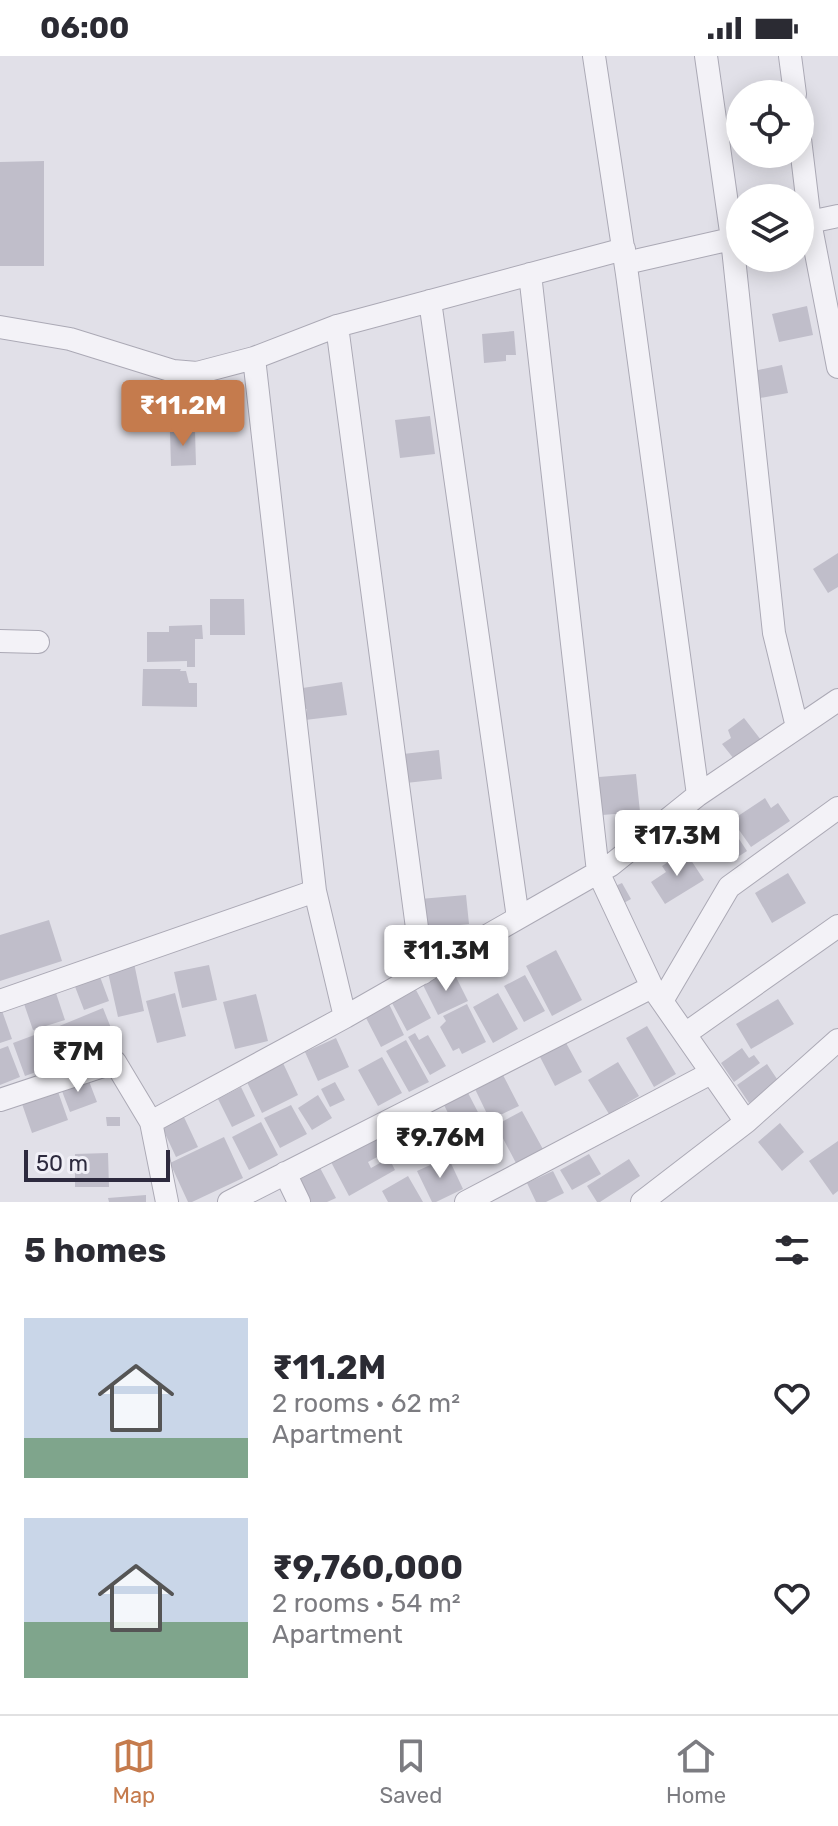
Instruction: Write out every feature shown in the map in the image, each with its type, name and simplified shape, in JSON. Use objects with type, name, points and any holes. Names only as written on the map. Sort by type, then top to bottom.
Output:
[{"type":"street","points":[[594,56],[625,256],[698,795]]},
{"type":"street","points":[[706,56],[727,184]]},
{"type":"street","points":[[790,56],[793,80]]},
{"type":"street","points":[[814,221],[838,216]]},
{"type":"street","points":[[0,327],[70,339],[160,367],[197,373],[254,358],[337,326],[530,274],[726,240]]},
{"type":"street","points":[[814,262],[838,367]]},
{"type":"street","points":[[739,272],[774,633],[797,727]]},
{"type":"street","points":[[530,274],[598,872],[657,994],[746,1122]]},
{"type":"street","points":[[430,301],[518,918]]},
{"type":"street","points":[[337,326],[423,973]]},
{"type":"street","points":[[254,358],[315,891],[345,1017]]},
{"type":"street","points":[[0,641],[38,642]]},
{"type":"street","points":[[151,1122],[345,1017],[611,865],[698,795],[838,700]]},
{"type":"street","points":[[229,1202],[657,994],[729,887],[838,808]]},
{"type":"street","points":[[0,1001],[315,891]]},
{"type":"street","points":[[685,1034],[838,926]]},
{"type":"street","points":[[642,1202],[746,1122],[838,1040]]},
{"type":"street","points":[[0,1100],[115,1062],[151,1122],[167,1202]]},
{"type":"street","points":[[466,1202],[711,1073]]},
{"type":"street","points":[[285,1173],[299,1202]]},
{"type":"building","points":[[44,161],[44,266],[0,266],[0,162]]},
{"type":"building","points":[[807,306],[813,335],[779,342],[772,314]]},
{"type":"building","points":[[514,331],[516,355],[506,355],[506,361],[484,363],[482,334]]},
{"type":"building","points":[[782,365],[788,393],[755,399],[749,372]]},
{"type":"building","points":[[430,416],[435,454],[400,458],[395,420]]},
{"type":"building","points":[[195,431],[196,465],[171,466],[170,432]]},
{"type":"building","points":[[838,553],[838,587],[828,593],[813,569]]},
{"type":"building","points":[[210,599],[244,599],[245,635],[210,635]]},
{"type":"building","points":[[202,625],[203,639],[195,639],[195,667],[187,667],[187,661],[147,662],[147,632],[169,632],[169,626]]},
{"type":"building","points":[[143,669],[186,671],[189,683],[197,683],[197,707],[142,706]]},
{"type":"building","points":[[342,682],[347,715],[305,720],[307,709],[299,711],[296,689]]},
{"type":"building","points":[[744,718],[761,740],[734,759],[722,744],[731,738],[728,730]]},
{"type":"building","points":[[439,750],[442,779],[406,783],[403,754]]},
{"type":"building","points":[[636,774],[640,812],[602,815],[599,777]]},
{"type":"building","points":[[765,798],[771,808],[778,803],[790,821],[751,847],[732,820]]},
{"type":"building","points":[[693,810],[712,837],[692,850],[674,823]]},
{"type":"building","points":[[669,824],[684,847],[663,861],[648,838]]},
{"type":"building","points":[[731,827],[747,851],[730,862],[714,839]]},
{"type":"building","points":[[685,851],[704,880],[665,904],[651,882],[666,872],[662,866]]},
{"type":"building","points":[[788,873],[806,903],[772,923],[755,893]]},
{"type":"building","points":[[622,883],[631,899],[622,904],[613,887]]},
{"type":"building","points":[[466,895],[469,924],[423,929],[420,899]]},
{"type":"building","points":[[49,920],[62,961],[0,981],[0,935]]},
{"type":"building","points":[[556,950],[582,1000],[552,1016],[526,966]]},
{"type":"building","points":[[134,963],[144,1011],[118,1017],[107,968]]},
{"type":"building","points":[[209,965],[217,1000],[182,1008],[174,972]]},
{"type":"building","points":[[453,971],[468,1001],[438,1015],[423,985]]},
{"type":"building","points":[[99,974],[109,1001],[84,1010],[74,984]]},
{"type":"building","points":[[525,975],[545,1011],[524,1022],[504,986]]},
{"type":"building","points":[[54,987],[65,1020],[33,1030],[22,998]]},
{"type":"building","points":[[416,990],[431,1018],[407,1031],[392,1003]]},
{"type":"building","points":[[175,993],[186,1036],[157,1043],[146,1001]]},
{"type":"building","points":[[498,993],[518,1029],[493,1043],[473,1007]]},
{"type":"building","points":[[256,994],[268,1041],[235,1049],[223,1002]]},
{"type":"building","points":[[778,999],[794,1024],[751,1049],[736,1024]]},
{"type":"building","points":[[389,1004],[404,1035],[381,1047],[365,1016]]},
{"type":"building","points":[[467,1004],[486,1042],[462,1054],[459,1048],[453,1051],[440,1027],[446,1021],[443,1016]]},
{"type":"building","points":[[0,1005],[12,1039],[0,1043]]},
{"type":"building","points":[[103,1008],[117,1043],[54,1069],[40,1034]]},
{"type":"building","points":[[647,1026],[676,1074],[654,1087],[626,1038]]},
{"type":"building","points":[[415,1033],[419,1040],[428,1035],[446,1066],[430,1075],[408,1037]]},
{"type":"building","points":[[37,1034],[50,1067],[25,1076],[13,1043]]},
{"type":"building","points":[[336,1038],[349,1067],[318,1081],[305,1052]]},
{"type":"building","points":[[406,1040],[429,1082],[409,1092],[386,1051]]},
{"type":"building","points":[[565,1041],[582,1072],[555,1086],[539,1055]]},
{"type":"building","points":[[8,1046],[20,1077],[0,1085],[0,1049]]},
{"type":"building","points":[[742,1048],[749,1058],[754,1055],[760,1063],[734,1082],[721,1063]]},
{"type":"building","points":[[382,1057],[402,1093],[378,1106],[358,1070]]},
{"type":"building","points":[[618,1062],[639,1096],[609,1114],[588,1080]]},
{"type":"building","points":[[283,1063],[298,1095],[262,1113],[246,1080]]},
{"type":"building","points":[[767,1064],[779,1082],[749,1103],[737,1085]]},
{"type":"building","points":[[503,1075],[519,1106],[490,1120],[475,1089]]},
{"type":"building","points":[[87,1076],[97,1102],[70,1112],[60,1086]]},
{"type":"building","points":[[335,1082],[345,1100],[330,1107],[321,1089]]},
{"type":"building","points":[[56,1086],[68,1120],[32,1133],[20,1098]]},
{"type":"building","points":[[241,1087],[255,1116],[232,1127],[218,1099]]},
{"type":"building","points":[[466,1089],[482,1120],[458,1133],[442,1101]]},
{"type":"building","points":[[318,1095],[332,1118],[312,1130],[298,1108]]},
{"type":"building","points":[[291,1105],[307,1134],[280,1148],[264,1118]]},
{"type":"building","points":[[522,1111],[544,1151],[517,1165],[496,1125]]},
{"type":"building","points":[[183,1115],[198,1147],[176,1157],[161,1125]]},
{"type":"building","points":[[106,1117],[120,1117],[120,1126],[107,1126]]},
{"type":"building","points":[[415,1118],[432,1151],[408,1163],[391,1129]]},
{"type":"building","points":[[261,1122],[278,1155],[249,1170],[232,1137]]},
{"type":"building","points":[[780,1123],[804,1152],[782,1171],[758,1142]]},
{"type":"building","points":[[381,1134],[390,1150],[368,1162],[371,1168],[389,1158],[395,1170],[349,1196],[331,1162]]},
{"type":"building","points":[[224,1137],[243,1178],[188,1202],[170,1163]]},
{"type":"building","points":[[838,1141],[838,1191],[833,1195],[809,1161]]},
{"type":"building","points":[[108,1153],[109,1187],[75,1187],[75,1154]]},
{"type":"building","points":[[589,1154],[601,1174],[572,1190],[560,1170]]},
{"type":"building","points":[[448,1157],[463,1189],[432,1202],[417,1171]]},
{"type":"building","points":[[629,1159],[640,1176],[597,1202],[587,1186]]},
{"type":"building","points":[[318,1164],[336,1198],[327,1202],[309,1202],[295,1176]]},
{"type":"building","points":[[553,1171],[564,1193],[546,1202],[536,1202],[527,1183]]},
{"type":"building","points":[[408,1176],[423,1202],[388,1202],[382,1191]]},
{"type":"building","points":[[146,1195],[146,1202],[109,1202],[108,1198]]}]
